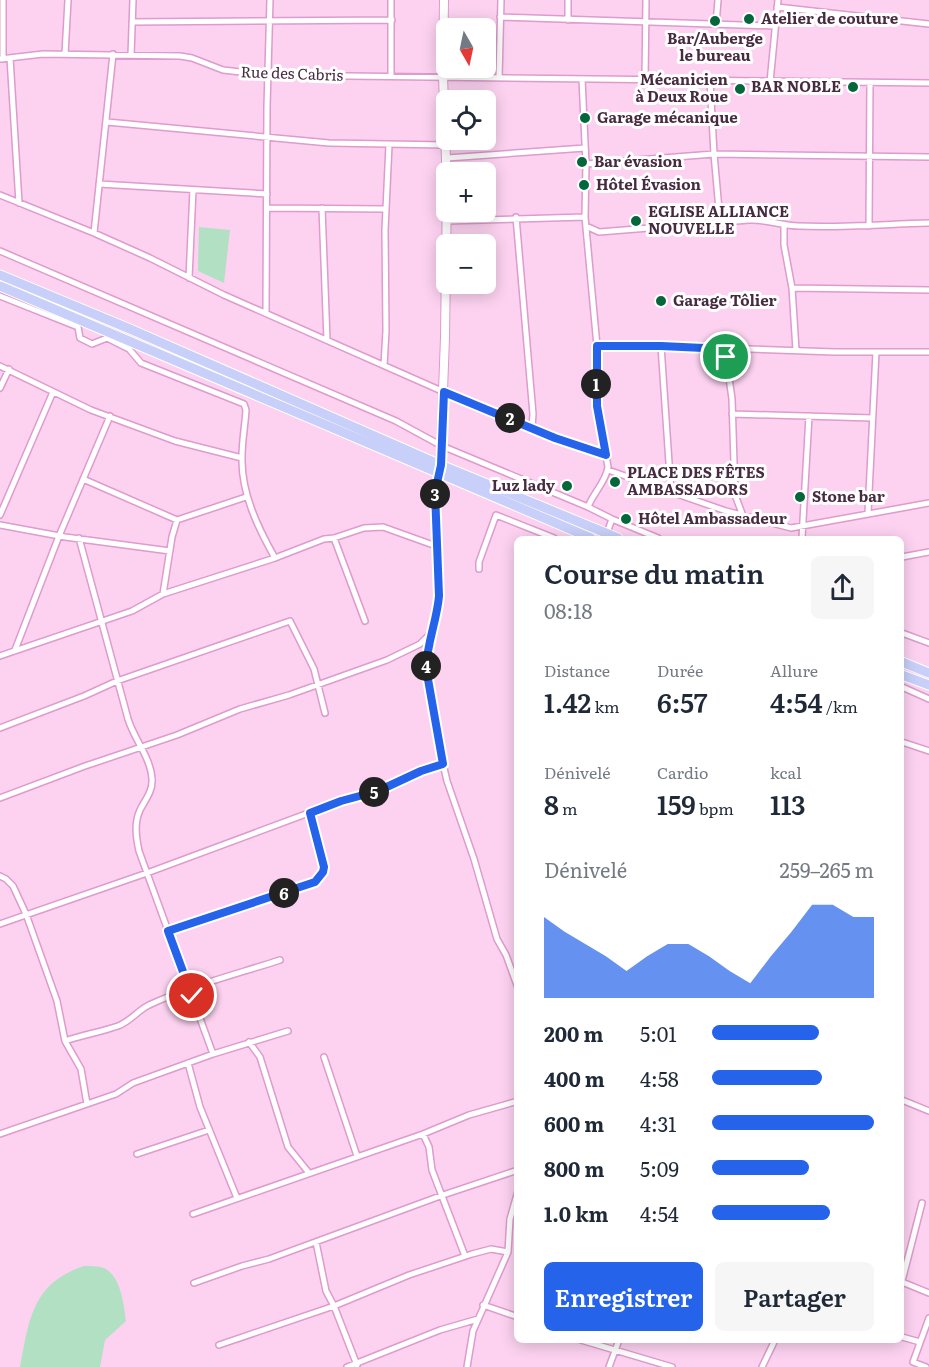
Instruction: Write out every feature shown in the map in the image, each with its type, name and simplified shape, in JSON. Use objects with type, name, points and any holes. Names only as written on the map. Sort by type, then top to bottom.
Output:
[{"type":"main road","points":[[0,275],[141,334],[583,536]]},
{"type":"main road","points":[[0,286],[128,345],[440,470],[614,536]]},
{"type":"main road","points":[[904,663],[929,673]]},
{"type":"main road","points":[[904,676],[929,685]]},
{"type":"street","points":[[3,0],[4,59],[19,203]]},
{"type":"street","points":[[65,54],[68,0]]},
{"type":"street","points":[[131,54],[133,0]]},
{"type":"street","points":[[266,313],[267,75],[270,0]]},
{"type":"street","points":[[391,76],[392,0]]},
{"type":"street","points":[[444,0],[444,18]]},
{"type":"street","points":[[499,78],[501,0]]},
{"type":"street","points":[[568,0],[568,20]]},
{"type":"street","points":[[645,81],[646,0]]},
{"type":"street","points":[[716,24],[718,0]]},
{"type":"street","points":[[770,82],[778,0]]},
{"type":"street","points":[[777,7],[929,24]]},
{"type":"street","points":[[500,17],[775,26]]},
{"type":"street","points":[[132,22],[270,19],[392,20]]},
{"type":"street","name":"Rue des Cabris","points":[[4,59],[44,54],[131,54],[180,56],[192,58],[223,70],[267,75],[436,76]]},
{"type":"street","points":[[94,233],[113,54]]},
{"type":"street","name":"Rue des Cabris","points":[[496,78],[929,83]]},
{"type":"street","points":[[582,79],[585,217],[597,346],[597,406],[608,470],[588,507]]},
{"type":"street","points":[[710,81],[720,221]]},
{"type":"street","points":[[869,226],[870,83]]},
{"type":"street","points":[[107,122],[328,143],[436,145]]},
{"type":"street","points":[[384,365],[385,209],[389,145]]},
{"type":"street","points":[[447,158],[585,148]]},
{"type":"street","points":[[446,150],[447,162]]},
{"type":"street","points":[[585,164],[714,154],[929,157]]},
{"type":"street","points":[[99,184],[267,194]]},
{"type":"street","points":[[189,278],[194,190]]},
{"type":"street","points":[[0,195],[94,233],[224,296],[444,392],[555,438],[606,455]]},
{"type":"street","points":[[267,208],[385,209]]},
{"type":"street","points":[[322,208],[327,340]]},
{"type":"street","points":[[496,219],[585,217]]},
{"type":"street","points":[[516,218],[533,414],[532,427]]},
{"type":"street","points":[[586,226],[599,232],[610,232],[759,219],[784,225],[828,227],[929,223]]},
{"type":"street","points":[[446,222],[442,446],[435,492],[439,596],[426,668],[447,781],[474,859],[497,939],[514,976]]},
{"type":"street","points":[[784,225],[784,245],[792,288],[796,350]]},
{"type":"street","points":[[0,251],[396,422],[442,446],[653,536]]},
{"type":"street","points":[[792,288],[929,290]]},
{"type":"street","points":[[0,296],[78,327],[80,338],[92,344],[107,338],[128,345],[141,363],[244,404],[246,410],[242,458],[246,497],[263,537],[275,558]]},
{"type":"street","points":[[597,346],[929,352]]},
{"type":"street","points":[[661,346],[671,492]]},
{"type":"street","points":[[725,349],[732,399],[735,495],[743,516]]},
{"type":"street","points":[[868,513],[876,352]]},
{"type":"street","points":[[0,366],[91,410],[175,441],[242,458]]},
{"type":"street","points":[[0,388],[9,369]]},
{"type":"street","points":[[0,515],[53,392]]},
{"type":"street","points":[[732,414],[872,418]]},
{"type":"street","points":[[15,650],[59,536],[110,416]]},
{"type":"street","points":[[802,536],[809,416]]},
{"type":"street","points":[[608,470],[781,527],[802,527],[929,503]]},
{"type":"street","points":[[83,479],[177,520],[246,497]]},
{"type":"street","points":[[479,570],[479,562],[495,515],[549,536]]},
{"type":"street","points":[[607,533],[612,519]]},
{"type":"street","points":[[164,594],[177,520]]},
{"type":"street","points":[[0,525],[59,536],[170,551]]},
{"type":"street","points":[[0,656],[100,620],[132,611],[164,594],[275,558],[324,539],[364,528],[377,526],[436,546]]},
{"type":"street","points":[[79,538],[132,733],[152,778],[152,788],[139,812],[136,824],[139,851],[213,1054]]},
{"type":"street","points":[[334,538],[365,621]]},
{"type":"street","points":[[904,557],[929,552]]},
{"type":"street","points":[[0,729],[117,681],[290,621],[307,654],[325,713]]},
{"type":"street","points":[[0,798],[240,710],[387,660],[420,644],[431,632]]},
{"type":"street","points":[[904,634],[929,643]]},
{"type":"street","points":[[904,688],[929,699]]},
{"type":"street","points":[[904,743],[929,751]]},
{"type":"street","points":[[0,924],[147,873],[341,801],[378,791],[421,771],[443,764]]},
{"type":"street","points":[[168,931],[315,882],[324,867],[310,813]]},
{"type":"street","points":[[0,876],[12,886],[26,914],[57,1001],[65,1041],[81,1069],[87,1104]]},
{"type":"street","points":[[65,1041],[118,1026],[149,1005],[280,960]]},
{"type":"street","points":[[0,1134],[116,1094],[133,1083],[188,1063],[288,1030]]},
{"type":"street","points":[[249,1042],[260,1057],[288,1147],[309,1173]]},
{"type":"street","points":[[324,1057],[357,1156]]},
{"type":"street","points":[[188,1063],[200,1107],[237,1198]]},
{"type":"street","points":[[904,1101],[929,1111]]},
{"type":"street","points":[[193,1214],[423,1134],[469,1115],[514,1103]]},
{"type":"street","points":[[137,1154],[209,1130]]},
{"type":"street","points":[[423,1134],[429,1147],[432,1170],[465,1256]]},
{"type":"street","points":[[194,1283],[514,1171]]},
{"type":"street","points":[[904,1274],[922,1203]]},
{"type":"street","points":[[467,1367],[473,1331],[508,1252],[510,1219],[514,1205]]},
{"type":"street","points":[[316,1242],[324,1286],[357,1365]]},
{"type":"street","points":[[219,1345],[334,1306],[408,1275],[465,1256],[491,1249],[508,1252]]},
{"type":"street","points":[[904,1283],[929,1293]]},
{"type":"street","points":[[483,1305],[514,1316]]},
{"type":"street","points":[[926,1367],[913,1362],[929,1318]]},
{"type":"street","points":[[348,1367],[440,1330],[478,1319]]},
{"type":"street","points":[[904,1338],[920,1342]]},
{"type":"street","points":[[590,1343],[672,1367]]},
{"type":"street","points":[[609,1367],[619,1343]]},
{"type":"street","points":[[762,1367],[774,1343]]},
{"type":"green space","points":[[199,227],[230,230],[224,283],[198,271]]},
{"type":"green space","points":[[84,1266],[102,1267],[110,1272],[118,1284],[124,1307],[126,1321],[105,1340],[100,1367],[20,1367],[30,1319],[43,1293],[53,1282]]},
{"type":"place","name":"Atelier de couture","points":[[749,19]]},
{"type":"place","name":"Bar/Auberge le bureau","points":[[715,21]]},
{"type":"place","name":"BAR NOBLE","points":[[853,87]]},
{"type":"place","name":"Mécanicien à Deux Roue","points":[[740,89]]},
{"type":"place","name":"Garage mécanique","points":[[585,118]]},
{"type":"place","name":"Bar évasion","points":[[582,162]]},
{"type":"place","name":"Hôtel Évasion","points":[[584,185]]},
{"type":"place","name":"EGLISE ALLIANCE NOUVELLE","points":[[636,221]]},
{"type":"place","name":"Garage Tôlier","points":[[661,301]]},
{"type":"place","name":"PLACE DES FÊTES AMBASSADORS","points":[[615,482]]},
{"type":"place","name":"Luz lady","points":[[567,486]]},
{"type":"place","name":"Stone bar","points":[[800,497]]},
{"type":"place","name":"Hôtel Ambassadeur","points":[[626,519]]},
{"type":"route","points":[[192,996],[168,931],[315,882],[324,867],[310,813],[341,801],[370,794],[421,771],[443,764],[430,700],[426,656],[439,596],[435,492],[441,465],[444,392],[573,445],[606,455],[597,406],[597,346],[725,349],[726,357]]}]
